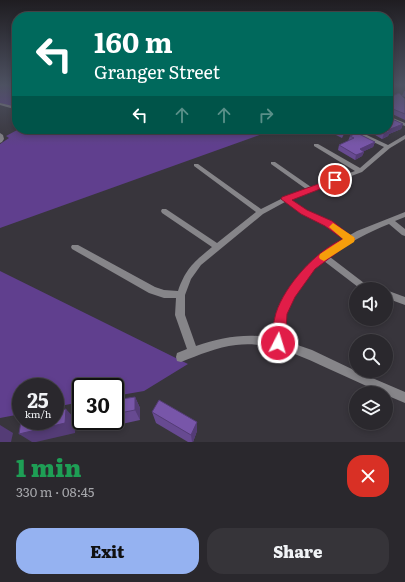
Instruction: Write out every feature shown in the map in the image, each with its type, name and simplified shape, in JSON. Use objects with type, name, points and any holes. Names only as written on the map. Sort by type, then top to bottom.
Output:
[{"type":"street","points":[[2,105],[12,107]]},
{"type":"street","points":[[393,119],[405,125]]},
{"type":"street","points":[[360,134],[388,147]]},
{"type":"street","points":[[0,135],[0,141]]},
{"type":"street","points":[[193,351],[180,315],[181,295],[187,278],[198,263],[261,212],[285,199],[360,171],[388,147],[405,137]]},
{"type":"street","points":[[316,145],[360,171]]},
{"type":"street","points":[[273,163],[310,190]]},
{"type":"street","points":[[196,165],[261,212]]},
{"type":"street","points":[[285,199],[304,212],[329,223],[350,239]]},
{"type":"street","points":[[164,211],[217,247]]},
{"type":"street","points":[[278,343],[281,314],[292,293],[312,266],[341,244],[405,214]]},
{"type":"street","points":[[390,221],[405,233]]},
{"type":"street","points":[[75,247],[152,290],[164,294],[181,295]]},
{"type":"street","points":[[324,257],[357,282]]},
{"type":"street","points":[[393,297],[405,301]]},
{"type":"street","points":[[181,357],[203,347],[222,342],[241,340],[278,343],[293,347],[405,398]]},
{"type":"shaded area","points":[[12,133],[12,134],[262,134],[0,228],[0,144],[9,138],[6,136]]},
{"type":"shaded area","points":[[0,271],[188,364],[144,391],[124,394],[124,378],[72,378],[72,404],[64,405],[64,378],[12,378],[12,416],[0,418]]},
{"type":"building","points":[[393,105],[405,105],[405,114],[393,109]]},
{"type":"building","points":[[393,119],[403,124],[393,128]]},
{"type":"building","points":[[359,134],[375,142],[360,149],[364,152],[356,155],[339,145],[354,138],[350,136]]},
{"type":"building","points":[[135,397],[135,410],[124,412],[124,399]]},
{"type":"building","points":[[159,400],[197,422],[191,435],[152,412]]},
{"type":"building","points":[[66,409],[64,423],[64,410]]},
{"type":"building","points":[[20,430],[36,430],[19,434]]},
{"type":"slow traffic","points":[[324,257],[350,239],[333,227]]},
{"type":"route","points":[[278,343],[281,314],[292,293],[312,266],[350,239],[329,223],[304,212],[285,199],[335,180]]}]
